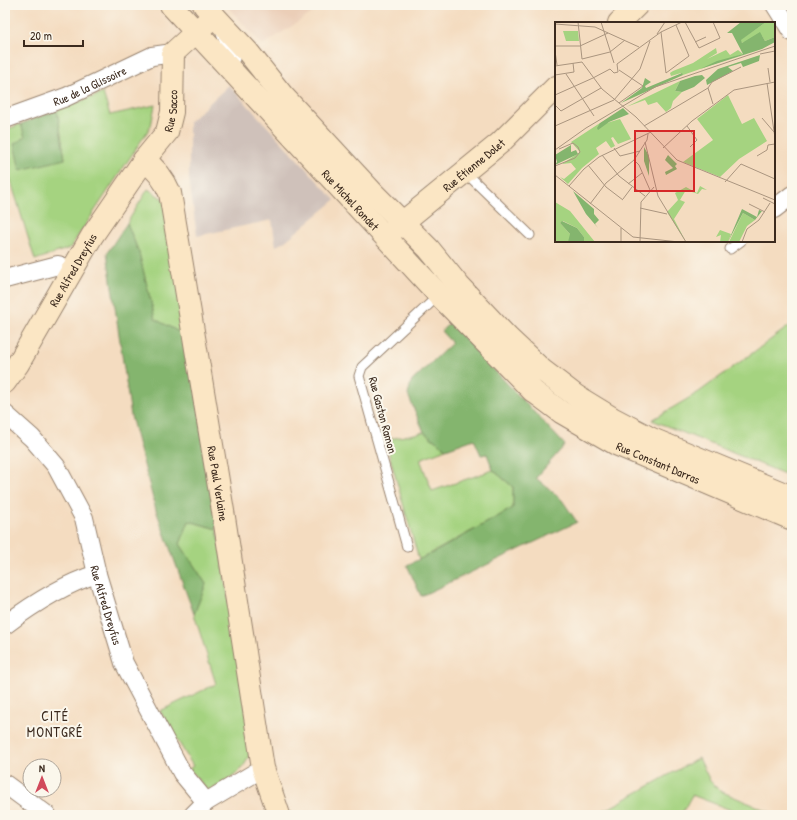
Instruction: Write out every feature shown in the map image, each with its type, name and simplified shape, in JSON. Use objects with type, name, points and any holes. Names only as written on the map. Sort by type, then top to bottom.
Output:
[{"type":"main road","name":"Rue Michel Rondet","points":[[171,5],[393,230],[439,260],[459,286],[542,370]]},
{"type":"main road","points":[[620,22],[637,5]]},
{"type":"main road","name":"Rue Michel Rondet","points":[[209,10],[248,52],[282,96],[373,193],[393,230],[439,295],[533,391]]},
{"type":"main road","points":[[173,53],[197,33],[209,10]]},
{"type":"main road","name":"Rue Sacco","points":[[144,160],[162,140],[170,122],[173,53]]},
{"type":"main road","name":"Rue Étienne Dolet","points":[[393,230],[466,173],[500,144],[555,88]]},
{"type":"main road","name":"Rue Alfred Dreyfus","points":[[5,382],[18,364],[92,236],[144,160]]},
{"type":"main road","name":"Rue Paul Verlaine","points":[[144,160],[154,167],[164,178],[170,193],[223,511],[263,768],[279,815]]},
{"type":"main road","name":"Rue Constant Darras","points":[[542,370],[576,396],[612,418],[652,439],[792,497]]},
{"type":"main road","name":"Rue Constant Darras","points":[[533,391],[561,412],[618,446],[792,519]]},
{"type":"street","points":[[775,5],[792,32]]},
{"type":"street","name":"Rue de la Glissoire","points":[[5,119],[66,97],[152,56],[173,53]]},
{"type":"street","points":[[775,208],[792,195]]},
{"type":"street","points":[[5,279],[25,272],[58,265],[72,270]]},
{"type":"street","name":"Rue Alfred Dreyfus","points":[[5,414],[32,438],[56,466],[84,518],[97,574],[124,663],[182,773],[206,802]]},
{"type":"street","points":[[5,625],[31,606],[83,578],[97,574]]},
{"type":"street","points":[[194,815],[206,802],[263,768]]},
{"type":"street","points":[[5,784],[47,815]]},
{"type":"lane","points":[[209,10],[229,53],[243,68]]},
{"type":"lane","points":[[466,173],[530,235]]},
{"type":"lane","points":[[730,249],[740,242]]},
{"type":"lane","name":"Rue Gaston Ramon","points":[[407,547],[359,376],[362,367],[439,295]]},
{"type":"lane","points":[[462,305],[521,365]]},
{"type":"lane","points":[[590,418],[614,433],[703,471]]},
{"type":"shaded area","points":[[226,5],[324,5],[263,45]]},
{"type":"shaded area","points":[[229,85],[335,200],[284,242],[276,246],[272,220],[197,236],[189,179],[189,122]]},
{"type":"green space","points":[[103,93],[110,115],[155,105],[151,126],[70,248],[35,260],[5,162],[5,130],[21,124],[25,137],[65,159],[57,110]]},
{"type":"green space","points":[[57,110],[65,159],[20,170],[14,144],[25,137],[21,124]]},
{"type":"green space","points":[[148,189],[166,201],[188,337],[155,319],[139,253],[127,223]]},
{"type":"green space","points":[[127,223],[139,253],[155,319],[188,337],[217,529],[189,521],[180,544],[206,584],[194,614],[156,510],[131,416],[107,253]]},
{"type":"green space","points":[[450,323],[565,445],[536,478],[562,500],[577,522],[421,596],[407,565],[433,553],[513,508],[513,487],[493,470],[487,454],[481,455],[474,439],[446,449],[424,432],[408,395],[411,382],[452,343],[441,331]]},
{"type":"green space","points":[[792,324],[792,477],[652,420],[699,392]]},
{"type":"green space","points":[[424,432],[446,449],[420,459],[432,491],[493,470],[513,487],[513,508],[419,560],[385,440]]},
{"type":"green space","points":[[189,521],[217,529],[252,748],[245,763],[236,774],[208,791],[189,769],[193,766],[160,711],[216,684],[194,614],[206,584],[180,544]]},
{"type":"green space","points":[[699,758],[710,781],[720,791],[777,815],[744,815],[692,795],[681,815],[597,815]]},
{"type":"district","name":"CITÉ MONTGRÉ","points":[[55,724]]}]
